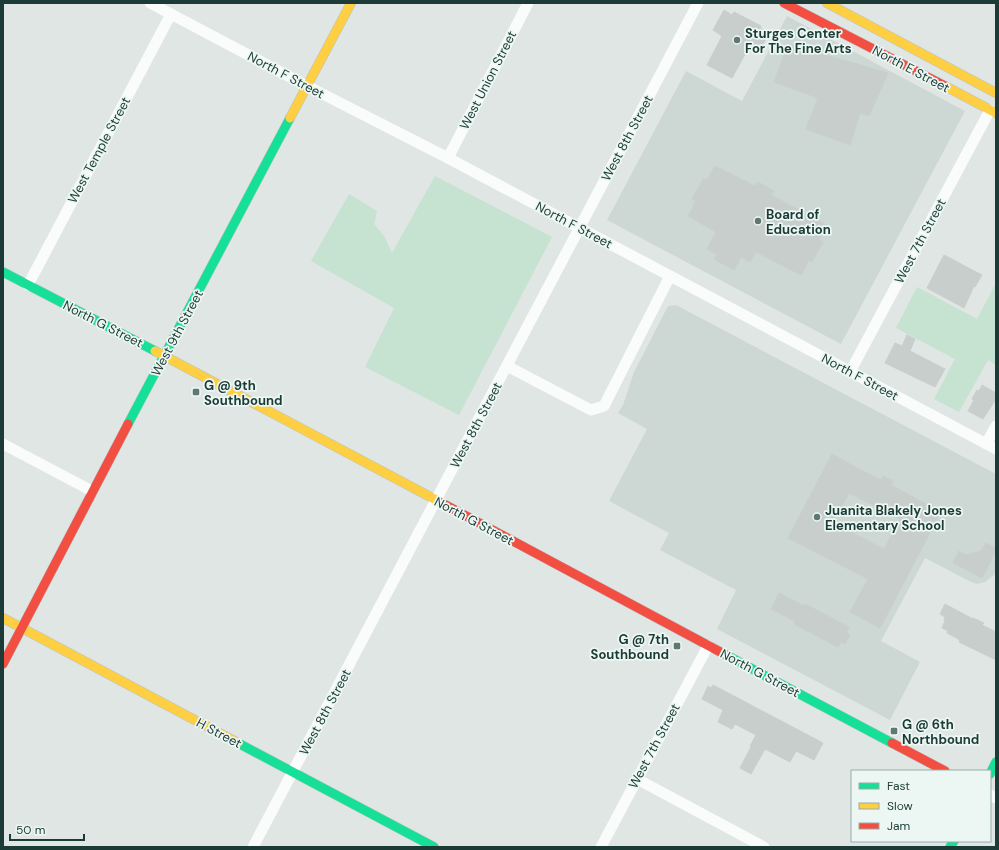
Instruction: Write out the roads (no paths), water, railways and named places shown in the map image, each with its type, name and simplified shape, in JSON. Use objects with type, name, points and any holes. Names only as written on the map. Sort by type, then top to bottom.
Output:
[{"type":"street","name":"North F Street","points":[[150,3],[448,158],[991,446]]},
{"type":"street","name":"West 9th Street","points":[[3,664],[92,491],[351,3]]},
{"type":"street","name":"West Union Street","points":[[448,158],[528,3]]},
{"type":"street","name":"West 8th Street","points":[[253,847],[698,3]]},
{"type":"street","name":"North E Street","points":[[784,3],[993,112]]},
{"type":"street","name":"North E Street","points":[[827,3],[996,93]]},
{"type":"street","name":"West Temple Street","points":[[28,285],[171,14]]},
{"type":"street","name":"West 7th Street","points":[[850,372],[993,112]]},
{"type":"street","name":"North G Street","points":[[3,272],[165,356],[943,770]]},
{"type":"street","points":[[507,366],[591,410],[604,406],[670,276]]},
{"type":"street","points":[[991,446],[996,426]]},
{"type":"street","points":[[3,444],[92,491]]},
{"type":"street","name":"H Street","points":[[3,618],[429,846]]},
{"type":"street","name":"West 7th Street","points":[[601,847],[708,646]]},
{"type":"street","points":[[991,772],[996,762]]},
{"type":"street","points":[[637,779],[764,847]]},
{"type":"place","name":"Sturges Center For The Fine Arts","points":[[737,40]]},
{"type":"place","name":"Board of Education","points":[[758,221]]},
{"type":"place","name":"G @ 9th Southbound","points":[[196,392]]},
{"type":"place","name":"Juanita Blakely Jones Elementary School","points":[[817,517]]},
{"type":"place","name":"G @ 7th Southbound","points":[[677,646]]},
{"type":"place","name":"G @ 6th Northbound","points":[[894,731]]}]
